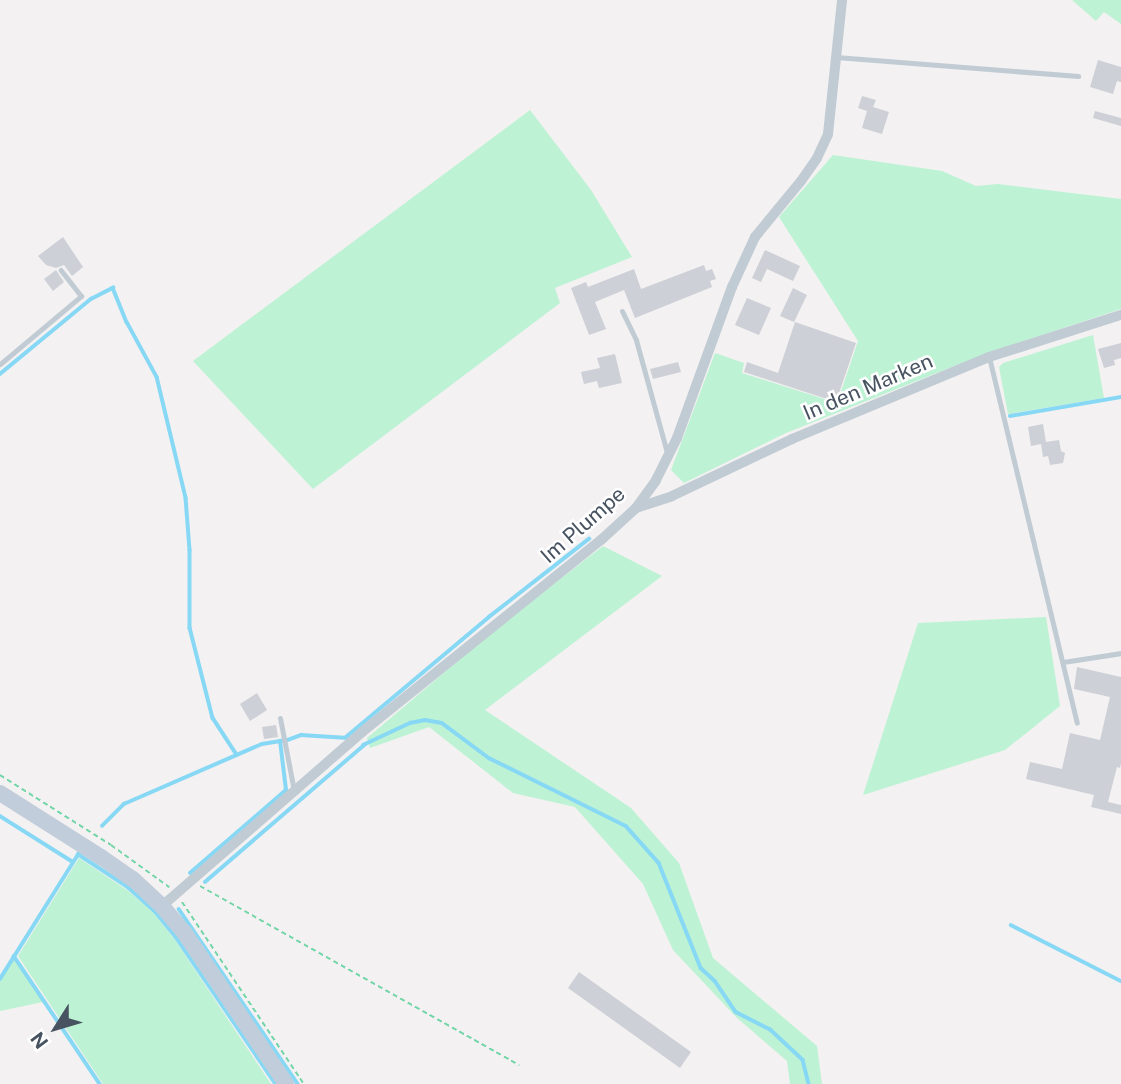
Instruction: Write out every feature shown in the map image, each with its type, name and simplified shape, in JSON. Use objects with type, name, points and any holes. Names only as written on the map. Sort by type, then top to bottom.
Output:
[{"type":"main road","points":[[0,793],[134,879],[162,906],[184,932],[286,1084]]},
{"type":"street","name":"Im Plumpe","points":[[162,906],[362,732],[601,540],[636,508],[656,480],[668,456],[732,287],[755,237],[806,173],[828,134],[842,0]]},
{"type":"street","name":"In den Marken","points":[[636,508],[672,495],[792,439],[989,357],[1121,315]]},
{"type":"street","points":[[656,480],[672,495]]},
{"type":"lane","points":[[836,57],[1078,76]]},
{"type":"lane","points":[[0,364],[81,296],[61,270]]},
{"type":"lane","points":[[622,311],[636,340],[664,452],[668,456]]},
{"type":"lane","points":[[989,357],[1077,723]]},
{"type":"lane","points":[[1063,662],[1121,653]]},
{"type":"lane","points":[[280,718],[295,791]]},
{"type":"path","points":[[0,775],[111,845],[177,895],[304,1084]]},
{"type":"path","points":[[191,883],[519,1065]]},
{"type":"green space","points":[[1072,0],[1121,0],[1121,24],[1104,12],[1096,21]]},
{"type":"green space","points":[[530,110],[591,190],[632,257],[555,288],[560,303],[313,489],[193,361]]},
{"type":"green space","points":[[833,155],[942,171],[976,186],[998,184],[1121,199],[1121,309],[987,353],[786,433],[684,483],[671,470],[715,353],[744,363],[742,373],[837,403],[858,341],[779,217]]},
{"type":"green space","points":[[1093,335],[1104,398],[1008,414],[999,367],[1003,363]]},
{"type":"green space","points":[[603,546],[662,576],[485,710],[631,808],[679,863],[713,958],[817,1046],[822,1084],[790,1084],[787,1061],[736,1017],[673,950],[643,884],[575,807],[513,793],[429,727],[370,748],[367,738],[498,627]]},
{"type":"green space","points":[[1046,617],[1060,706],[1005,750],[863,795],[918,623]]},
{"type":"green space","points":[[79,858],[127,890],[153,912],[175,940],[271,1084],[103,1084],[18,956]]},
{"type":"green space","points":[[15,958],[43,1002],[0,1011],[0,981]]},
{"type":"building","points":[[1098,60],[1121,67],[1121,82],[1117,81],[1113,94],[1090,87]]},
{"type":"building","points":[[862,96],[876,100],[873,107],[889,112],[882,134],[862,128],[867,111],[858,108]]},
{"type":"building","points":[[1095,111],[1121,118],[1121,126],[1093,118]]},
{"type":"building","points":[[63,237],[83,267],[72,276],[64,265],[56,268],[46,265],[38,256]]},
{"type":"building","points":[[765,250],[800,266],[793,281],[767,269],[761,282],[752,278]]},
{"type":"building","points":[[704,265],[706,271],[712,269],[716,279],[710,281],[712,287],[635,318],[624,290],[595,302],[606,329],[589,335],[571,288],[586,282],[588,287],[634,269],[641,289]]},
{"type":"building","points":[[56,270],[64,282],[53,291],[44,279]]},
{"type":"building","points":[[793,288],[807,295],[794,322],[780,316]]},
{"type":"building","points":[[747,298],[771,308],[759,335],[735,325]]},
{"type":"building","points":[[795,322],[856,343],[836,402],[744,372],[747,362],[778,373]]},
{"type":"building","points":[[1121,343],[1121,358],[1114,360],[1115,365],[1104,368],[1098,349]]},
{"type":"building","points":[[615,354],[622,383],[599,388],[597,381],[584,384],[581,372],[600,368],[597,358]]},
{"type":"building","points":[[678,362],[681,372],[653,379],[650,369]]},
{"type":"building","points":[[1043,424],[1046,442],[1059,440],[1061,451],[1065,453],[1063,463],[1050,465],[1048,456],[1043,457],[1041,444],[1031,446],[1028,427]]},
{"type":"building","points":[[1077,667],[1121,677],[1121,763],[1120,768],[1117,767],[1108,802],[1121,805],[1121,814],[1091,807],[1094,795],[1026,779],[1030,762],[1062,769],[1070,733],[1100,740],[1110,697],[1074,689]]},
{"type":"building","points":[[257,693],[267,710],[250,721],[240,704]]},
{"type":"building","points":[[276,725],[278,737],[264,739],[262,727]]},
{"type":"building","points":[[579,972],[691,1052],[680,1068],[568,988]]},
{"type":"waterway","points":[[0,374],[91,299],[113,288],[127,322],[157,377],[186,498],[190,550],[190,628],[213,718],[237,755]]},
{"type":"waterway","points":[[1010,416],[1121,397]]},
{"type":"waterway","points":[[346,737],[489,617],[589,539]]},
{"type":"waterway","points":[[363,745],[410,723],[425,720],[442,723],[489,758],[626,826],[659,863],[701,968],[715,981],[736,1012],[770,1029],[803,1060],[809,1084]]},
{"type":"waterway","points":[[288,740],[301,735],[348,738]]},
{"type":"waterway","points":[[190,873],[286,790],[280,741]]},
{"type":"waterway","points":[[102,826],[124,804],[262,744],[282,741]]},
{"type":"waterway","points":[[205,882],[364,745]]},
{"type":"waterway","points":[[0,816],[73,862]]},
{"type":"waterway","points":[[0,979],[79,853]]},
{"type":"waterway","points":[[78,854],[128,887],[155,911],[176,937],[276,1084]]},
{"type":"waterway","points":[[179,909],[298,1084]]},
{"type":"waterway","points":[[1011,925],[1121,981]]},
{"type":"waterway","points":[[14,956],[100,1084]]}]
